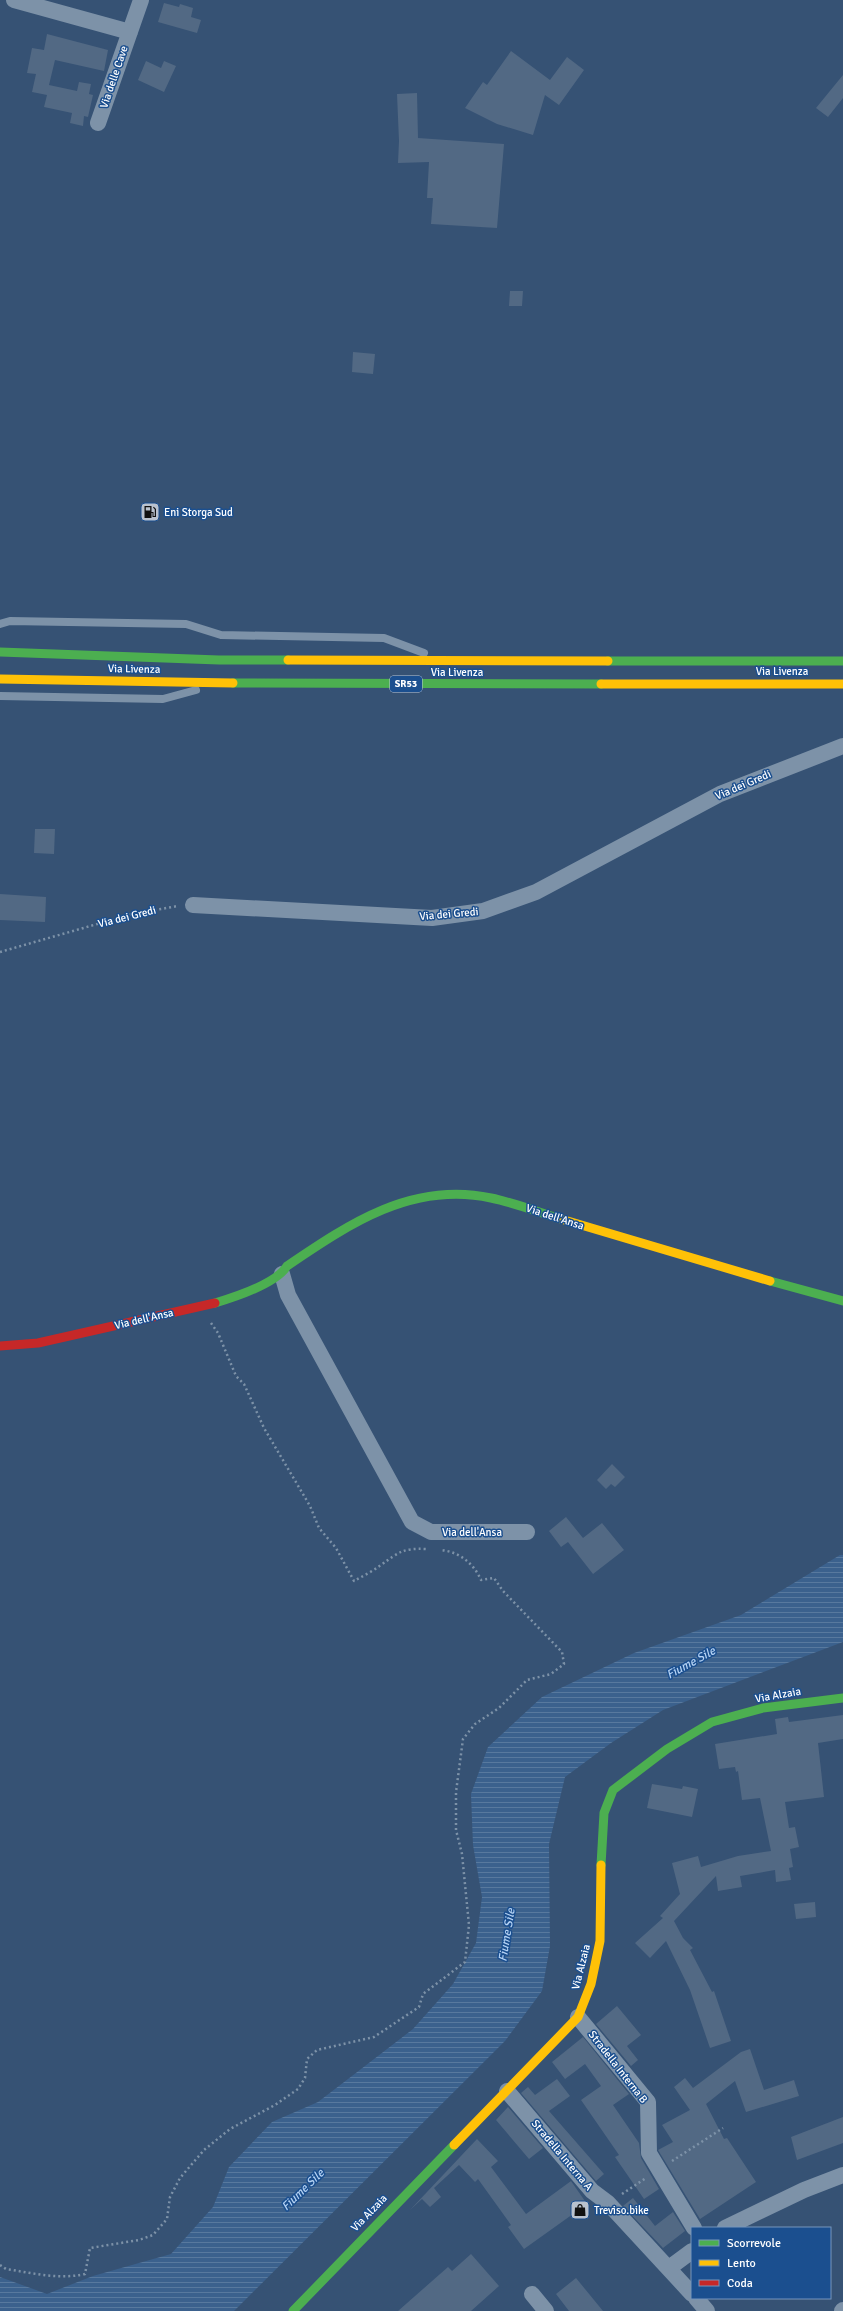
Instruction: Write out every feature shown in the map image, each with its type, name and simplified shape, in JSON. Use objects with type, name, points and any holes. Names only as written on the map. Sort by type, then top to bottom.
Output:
[{"type":"main road","name":"Via Livenza","points":[[0,652],[219,660],[442,659],[843,661]]},
{"type":"main road","name":"Via Livenza","points":[[0,679],[226,683],[843,684]]},
{"type":"main road","name":"Via dell'Ansa","points":[[0,1346],[38,1343],[200,1307],[232,1298],[282,1274],[287,1266],[368,1213],[407,1199],[439,1193],[455,1193],[491,1198],[699,1261],[843,1301]]},
{"type":"main road","name":"Via Alzaia","points":[[293,2311],[420,2178],[578,2017],[591,1984],[600,1941],[602,1829],[604,1813],[613,1790],[667,1749],[712,1722],[763,1708],[843,1698]]},
{"type":"street","name":"Via delle Cave","points":[[14,0],[130,32]]},
{"type":"street","name":"Via delle Cave","points":[[98,123],[141,0]]},
{"type":"street","name":"Via dei Gredi","points":[[193,905],[432,918],[483,911],[520,899],[542,889],[720,794],[843,746]]},
{"type":"street","name":"Via dell'Ansa","points":[[282,1274],[288,1295],[412,1522],[431,1532],[527,1532]]},
{"type":"street","name":"Stradella Interna B","points":[[578,2017],[648,2102],[649,2153],[693,2227]]},
{"type":"street","name":"Stradella Interna A","points":[[507,2091],[592,2191],[608,2203],[691,2293]]},
{"type":"street","points":[[727,2227],[804,2190],[843,2175]]},
{"type":"street","points":[[669,2268],[691,2252]]},
{"type":"street","points":[[532,2294],[546,2311]]},
{"type":"street","points":[[697,2299],[708,2311]]},
{"type":"lane","points":[[0,624],[10,621],[186,624],[221,635],[384,638],[442,659]]},
{"type":"lane","points":[[0,696],[163,699],[226,683]]},
{"type":"path","name":"Via dei Gredi","points":[[0,952],[132,914],[193,905]]},
{"type":"path","points":[[200,1307],[218,1333],[236,1376],[244,1384],[264,1428],[310,1506],[319,1528],[336,1548],[354,1581],[381,1566],[393,1555],[410,1548],[430,1549]]},
{"type":"path","points":[[0,2265],[6,2269],[57,2278],[76,2276],[85,2274],[90,2248],[139,2240],[153,2235],[167,2219],[170,2197],[180,2178],[204,2150],[230,2129],[275,2105],[298,2089],[305,2078],[307,2059],[312,2054],[317,2050],[336,2044],[354,2042],[374,2037],[419,2007],[423,1994],[465,1962],[469,1925],[462,1854],[456,1830],[456,1792],[463,1739],[475,1724],[499,1708],[527,1680],[551,1674],[564,1664],[562,1652],[503,1591],[494,1578],[481,1580],[476,1567],[460,1555],[448,1550],[436,1549]]},
{"type":"water","name":"Fiume Sile","points":[[840,1555],[843,1555],[843,1642],[663,1710],[611,1743],[565,1777],[549,1844],[550,1946],[542,1991],[505,2041],[234,2311],[0,2311],[0,2277],[47,2294],[93,2276],[171,2254],[213,2207],[229,2167],[272,2122],[318,2102],[413,2029],[453,1984],[476,1943],[482,1897],[473,1845],[471,1794],[488,1747],[542,1697],[634,1653],[741,1615]]},
{"type":"building","points":[[164,3],[179,7],[180,4],[193,8],[191,17],[201,20],[197,33],[158,22]]},
{"type":"building","points":[[47,34],[108,50],[104,71],[55,60],[49,85],[77,91],[79,82],[91,84],[89,94],[93,95],[88,117],[84,116],[83,126],[70,123],[72,113],[44,107],[47,95],[32,92],[36,74],[27,73],[32,48],[44,50]]},
{"type":"building","points":[[511,51],[550,80],[567,57],[584,70],[559,105],[545,95],[533,135],[497,124],[465,108],[483,82],[487,85]]},
{"type":"building","points":[[146,61],[161,68],[164,61],[176,66],[164,92],[138,80]]},
{"type":"building","points":[[843,75],[843,98],[828,117],[816,108]]},
{"type":"building","points":[[417,93],[418,138],[504,144],[497,228],[431,224],[433,198],[427,198],[429,162],[398,163],[399,141],[397,94]]},
{"type":"building","points":[[510,291],[523,291],[522,306],[509,306]]},
{"type":"building","points":[[353,352],[375,354],[373,374],[352,372]]},
{"type":"building","points":[[35,829],[55,829],[54,854],[34,853]]},
{"type":"building","points":[[0,894],[46,897],[45,922],[0,920]]},
{"type":"building","points":[[612,1464],[625,1477],[615,1487],[611,1484],[606,1489],[597,1480]]},
{"type":"building","points":[[566,1517],[583,1538],[602,1523],[624,1550],[593,1574],[568,1542],[561,1547],[549,1531]]},
{"type":"building","points":[[843,1715],[843,1739],[818,1743],[824,1797],[785,1802],[789,1828],[795,1827],[799,1847],[790,1849],[793,1867],[789,1868],[791,1880],[776,1882],[775,1870],[740,1876],[742,1887],[718,1891],[716,1876],[674,1921],[683,1938],[693,1948],[690,1950],[712,1992],[714,1991],[731,2041],[710,2048],[690,1990],[666,1941],[650,1958],[635,1943],[663,1918],[660,1916],[680,1894],[672,1863],[698,1856],[701,1867],[738,1856],[771,1851],[760,1798],[742,1800],[738,1771],[736,1772],[735,1767],[719,1769],[715,1744],[777,1734],[775,1719],[788,1717],[789,1722]]},
{"type":"building","points":[[652,1784],[682,1789],[683,1786],[698,1789],[692,1817],[647,1808]]},
{"type":"building","points":[[815,1902],[816,1917],[796,1919],[794,1904]]},
{"type":"building","points":[[617,2006],[641,2035],[627,2046],[638,2060],[631,2066],[596,2024]]},
{"type":"building","points":[[583,2037],[629,2094],[613,2105],[639,2143],[641,2158],[659,2189],[644,2199],[615,2157],[619,2155],[581,2100],[601,2086],[585,2064],[565,2079],[552,2062]]},
{"type":"building","points":[[750,2049],[764,2090],[794,2080],[799,2096],[746,2112],[735,2081],[706,2104],[724,2139],[727,2138],[756,2182],[700,2219],[658,2150],[673,2142],[662,2125],[690,2110],[674,2087],[685,2078],[693,2088],[741,2052]]},
{"type":"building","points":[[557,2079],[570,2096],[549,2111],[604,2174],[596,2181],[521,2093],[528,2087],[535,2095]]},
{"type":"building","points":[[508,2107],[543,2148],[529,2159],[496,2120]]},
{"type":"building","points":[[843,2117],[843,2143],[797,2160],[791,2137]]},
{"type":"building","points":[[477,2139],[498,2161],[491,2167],[526,2214],[571,2181],[587,2204],[524,2249],[508,2227],[511,2225],[478,2179],[475,2182],[459,2165],[434,2188],[441,2197],[430,2207],[422,2199],[410,2210]]},
{"type":"building","points":[[633,2198],[655,2226],[673,2212],[685,2231],[663,2248],[623,2206]]},
{"type":"building","points":[[471,2254],[499,2286],[471,2311],[398,2311],[448,2267],[452,2271]]},
{"type":"building","points":[[576,2278],[603,2311],[569,2311],[556,2294]]},
{"type":"traffic: fast","points":[[0,652],[219,660],[288,660]]},
{"type":"traffic: fast","points":[[608,661],[843,661]]},
{"type":"traffic: fast","points":[[233,683],[601,684]]},
{"type":"traffic: fast","points":[[215,1303],[265,1284],[282,1273],[287,1266],[334,1235],[383,1210],[408,1201],[435,1196],[462,1194],[500,1200],[561,1219]]},
{"type":"traffic: fast","points":[[770,1281],[843,1301]]},
{"type":"traffic: fast","points":[[601,1865],[604,1813],[613,1790],[667,1749],[712,1722],[763,1708],[843,1698]]},
{"type":"traffic: fast","points":[[293,2311],[454,2145]]},
{"type":"traffic: slow","points":[[288,660],[608,661]]},
{"type":"traffic: slow","points":[[0,679],[233,683]]},
{"type":"traffic: slow","points":[[601,684],[843,684]]},
{"type":"traffic: slow","points":[[561,1219],[770,1281]]},
{"type":"traffic: slow","points":[[454,2145],[578,2017],[591,1984],[600,1941],[601,1865]]},
{"type":"traffic: jam","points":[[0,1346],[38,1343],[215,1303]]},
{"type":"place","name":"Eni Storga Sud","points":[[150,512]]},
{"type":"place","name":"Treviso.bike","points":[[580,2210]]}]
